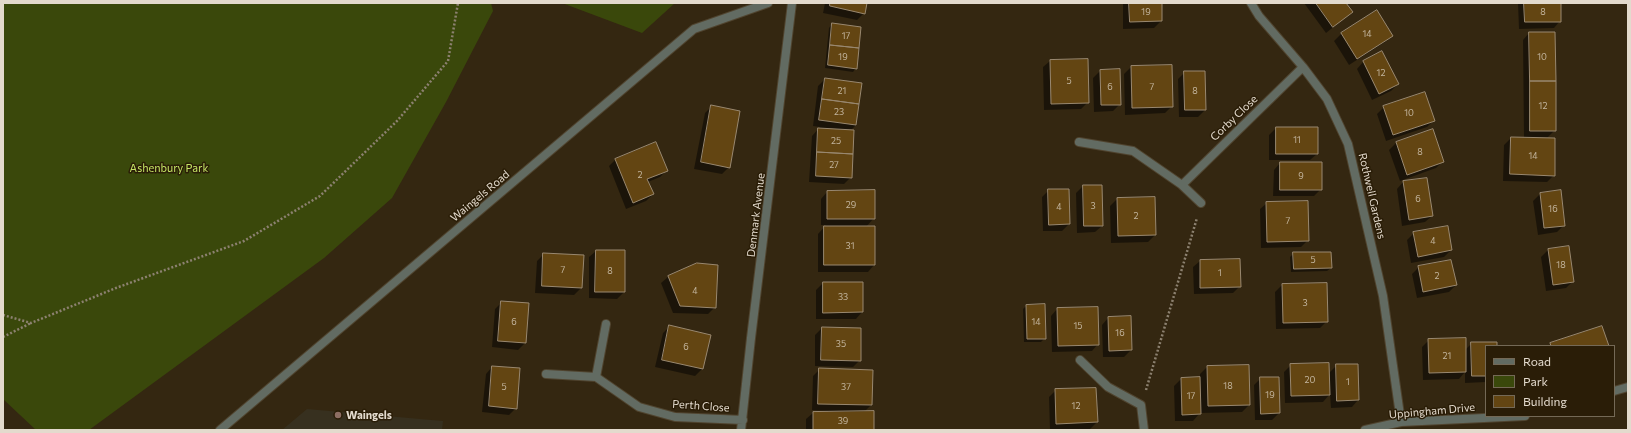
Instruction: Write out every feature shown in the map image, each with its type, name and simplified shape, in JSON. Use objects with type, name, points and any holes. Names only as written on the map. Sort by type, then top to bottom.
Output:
[{"type":"street","name":"Waingels Road","points":[[220,430],[694,29],[768,3]]},
{"type":"street","name":"Denmark Avenue","points":[[742,430],[792,3]]},
{"type":"street","name":"Rothwell Gardens","points":[[1251,3],[1259,16],[1327,99],[1348,144],[1383,296],[1401,422]]},
{"type":"street","name":"Corby Close","points":[[1182,185],[1302,67]]},
{"type":"street","points":[[1079,142],[1133,151],[1182,185],[1201,203]]},
{"type":"street","points":[[546,374],[596,377],[606,324]]},
{"type":"street","points":[[1080,360],[1108,387],[1141,405],[1144,430]]},
{"type":"street","name":"Perth Close","points":[[596,377],[639,407],[675,417],[742,420]]},
{"type":"street","points":[[1615,391],[1628,387]]},
{"type":"street","name":"Uppingham Drive","points":[[1365,430],[1401,422],[1504,417]]},
{"type":"path","points":[[3,338],[31,323],[116,288],[244,241],[320,196],[397,121],[448,61],[458,3]]},
{"type":"path","points":[[1141,405],[1201,203]]},
{"type":"path","points":[[3,315],[31,323]]},
{"type":"shaded area","name":"Waingels","points":[[307,409],[443,421],[442,430],[282,430]]},
{"type":"green space","name":"Ashenbury Park","points":[[3,3],[491,3],[493,11],[446,102],[392,198],[324,258],[89,430],[36,430],[3,399]]},
{"type":"green space","points":[[562,3],[675,3],[642,33]]},
{"type":"building","points":[[830,3],[867,3],[865,14],[830,6]]},
{"type":"building","points":[[1129,3],[1162,3],[1162,21],[1130,22]]},
{"type":"building","points":[[1316,3],[1346,3],[1353,12],[1333,27]]},
{"type":"building","points":[[1524,3],[1561,3],[1561,22],[1525,22]]},
{"type":"building","points":[[1377,10],[1393,36],[1357,59],[1341,33]]},
{"type":"building","points":[[832,23],[861,27],[859,48],[830,45]]},
{"type":"building","points":[[1529,32],[1555,32],[1556,81],[1530,81]]},
{"type":"building","points":[[830,45],[859,48],[857,69],[828,65]]},
{"type":"building","points":[[1382,51],[1399,84],[1379,94],[1363,61]]},
{"type":"building","points":[[1088,59],[1089,103],[1051,104],[1050,60]]},
{"type":"building","points":[[1172,65],[1173,107],[1132,108],[1131,66]]},
{"type":"building","points":[[1120,69],[1121,105],[1101,105],[1100,70]]},
{"type":"building","points":[[1184,71],[1205,71],[1206,110],[1185,110]]},
{"type":"building","points":[[825,78],[862,83],[859,104],[822,99]]},
{"type":"building","points":[[1530,81],[1556,81],[1556,131],[1530,131]]},
{"type":"building","points":[[1425,92],[1435,121],[1393,135],[1383,106]]},
{"type":"building","points":[[822,99],[859,104],[856,125],[819,120]]},
{"type":"building","points":[[711,105],[740,111],[730,168],[701,162]]},
{"type":"building","points":[[1276,127],[1318,127],[1318,154],[1276,154]]},
{"type":"building","points":[[818,128],[854,130],[853,154],[817,152]]},
{"type":"building","points":[[1433,129],[1444,162],[1407,175],[1396,142]]},
{"type":"building","points":[[1511,137],[1555,138],[1555,176],[1510,174]]},
{"type":"building","points":[[656,142],[668,171],[647,179],[654,194],[633,203],[615,159]]},
{"type":"building","points":[[817,152],[853,154],[852,178],[816,176]]},
{"type":"building","points":[[1280,162],[1322,162],[1322,190],[1280,190]]},
{"type":"building","points":[[1427,178],[1433,216],[1409,220],[1403,181]]},
{"type":"building","points":[[1083,185],[1102,185],[1103,226],[1084,226]]},
{"type":"building","points":[[1048,189],[1069,189],[1070,224],[1049,225]]},
{"type":"building","points":[[875,190],[875,219],[827,219],[827,191]]},
{"type":"building","points":[[1561,190],[1565,226],[1544,228],[1540,193]]},
{"type":"building","points":[[1155,197],[1156,235],[1118,236],[1117,198]]},
{"type":"building","points":[[1308,201],[1309,241],[1267,242],[1266,202]]},
{"type":"building","points":[[824,226],[875,226],[875,265],[824,265]]},
{"type":"building","points":[[1448,226],[1452,250],[1418,257],[1413,232]]},
{"type":"building","points":[[1569,246],[1574,282],[1553,285],[1548,249]]},
{"type":"building","points":[[596,250],[625,250],[625,292],[595,292]]},
{"type":"building","points":[[1293,252],[1331,252],[1332,268],[1294,269]]},
{"type":"building","points":[[543,253],[584,255],[582,288],[542,286]]},
{"type":"building","points":[[1240,259],[1241,287],[1200,288],[1200,260]]},
{"type":"building","points":[[1451,260],[1457,285],[1423,292],[1418,266]]},
{"type":"building","points":[[697,263],[718,265],[716,308],[680,306],[668,276]]},
{"type":"building","points":[[823,282],[863,282],[863,312],[823,313]]},
{"type":"building","points":[[1327,283],[1328,322],[1283,323],[1282,284]]},
{"type":"building","points":[[501,301],[529,303],[526,343],[498,341]]},
{"type":"building","points":[[1045,304],[1046,339],[1027,339],[1026,305]]},
{"type":"building","points":[[1098,307],[1099,345],[1058,346],[1057,308]]},
{"type":"building","points":[[1131,316],[1132,350],[1109,351],[1108,317]]},
{"type":"building","points":[[669,325],[711,335],[703,369],[662,360]]},
{"type":"building","points":[[1602,326],[1609,345],[1551,345],[1550,343]]},
{"type":"building","points":[[822,327],[861,328],[861,361],[821,360]]},
{"type":"building","points":[[1466,338],[1466,372],[1429,373],[1428,339]]},
{"type":"building","points":[[1471,342],[1497,342],[1497,345],[1485,345],[1485,376],[1472,376]]},
{"type":"building","points":[[1329,363],[1330,395],[1291,396],[1290,364]]},
{"type":"building","points":[[1336,364],[1358,364],[1359,400],[1337,401]]},
{"type":"building","points":[[1249,365],[1250,405],[1208,406],[1207,366]]},
{"type":"building","points":[[492,366],[520,368],[517,409],[489,406]]},
{"type":"building","points":[[819,368],[873,370],[872,405],[818,404]]},
{"type":"building","points":[[1200,377],[1201,414],[1182,415],[1181,378]]},
{"type":"building","points":[[1260,377],[1279,377],[1280,413],[1261,414]]},
{"type":"building","points":[[1096,388],[1098,422],[1056,424],[1055,389]]},
{"type":"building","points":[[874,411],[874,430],[813,430],[813,412]]},
{"type":"place","name":"Waingels","points":[[338,415]]}]
